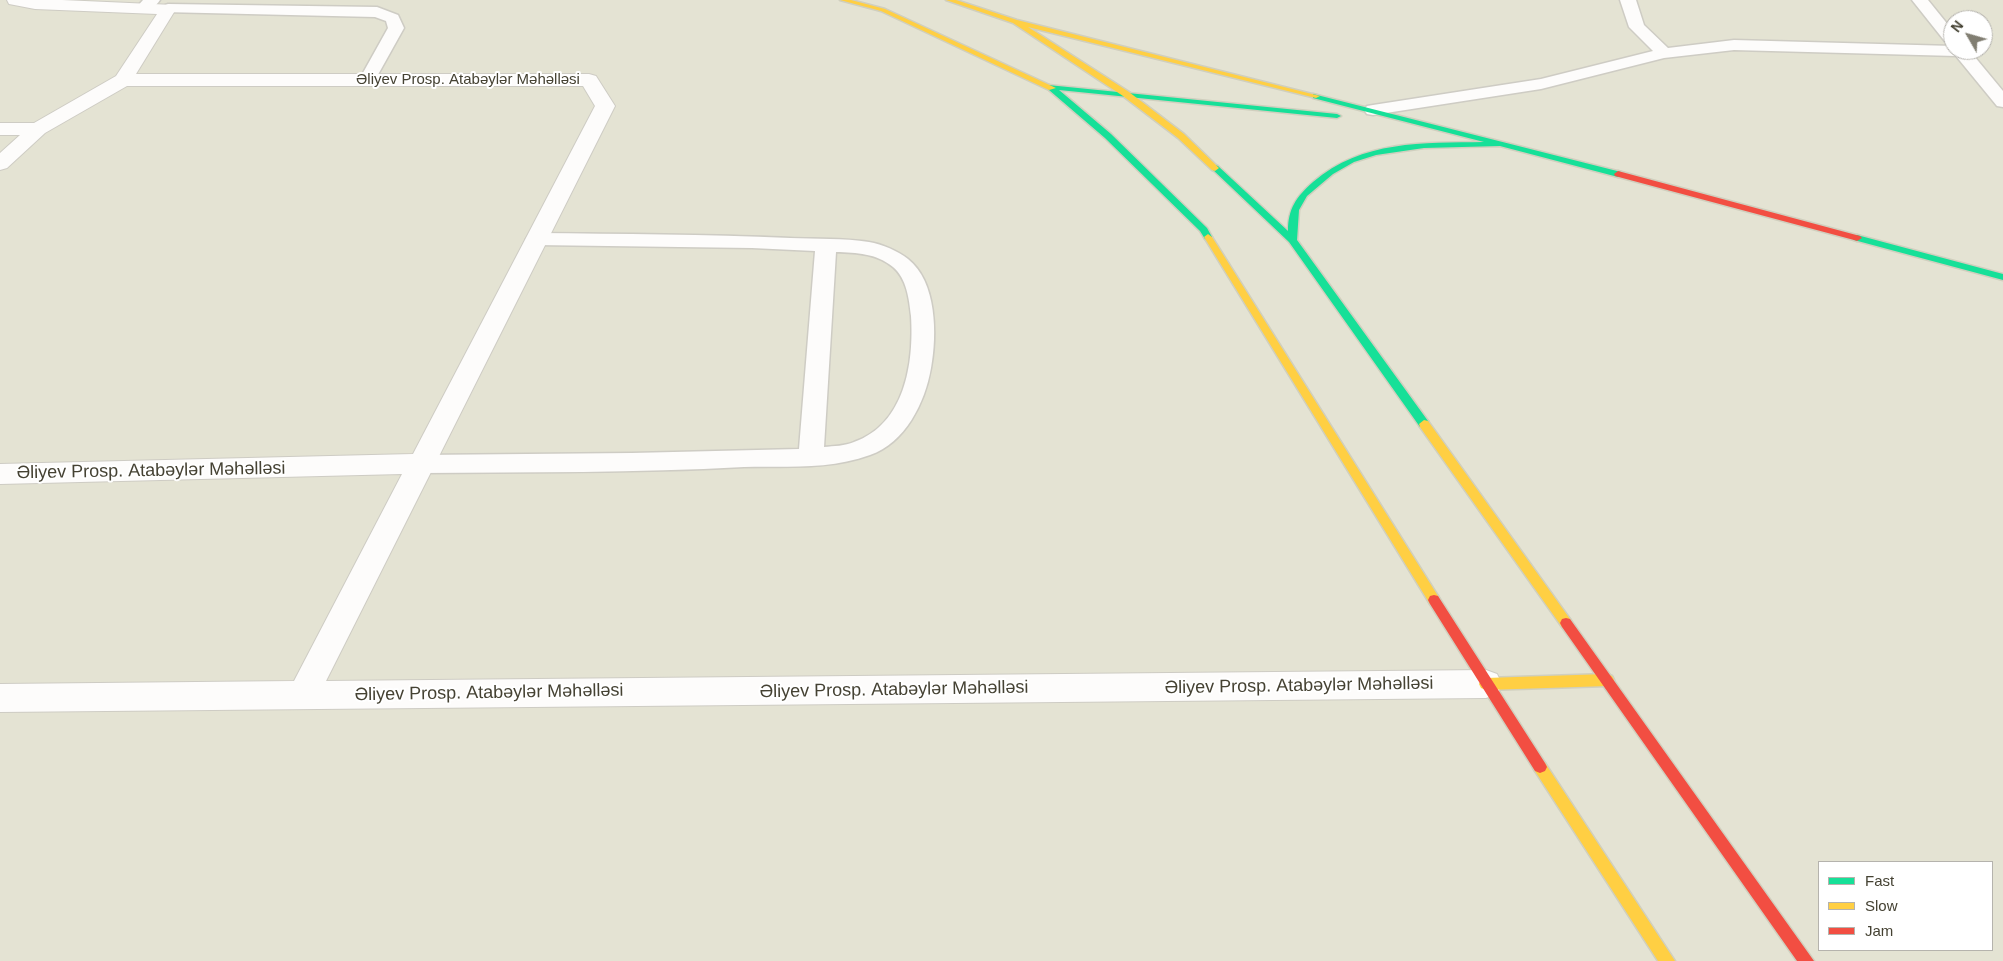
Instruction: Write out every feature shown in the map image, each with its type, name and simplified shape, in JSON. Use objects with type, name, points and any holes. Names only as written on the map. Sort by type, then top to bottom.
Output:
[{"type":"main road","points":[[843,0],[884,10],[1051,88],[1108,136],[1204,230],[1486,684],[1667,961]]},
{"type":"main road","points":[[949,0],[1015,22],[1373,110],[1423,125],[2003,277]]},
{"type":"main road","points":[[1015,22],[1126,94],[1181,136],[1292,240],[1806,961]]},
{"type":"main road","points":[[1051,88],[1423,125]]},
{"type":"main road","points":[[1292,240],[1296,206],[1311,185],[1335,166],[1365,154],[1406,148],[1498,144]]},
{"type":"main road","points":[[1486,684],[1607,680]]},
{"type":"street","points":[[15,0],[35,4],[155,6]]},
{"type":"street","name":"Əliyev Prosp. Atabəylər Məhəlləsi","points":[[123,80],[155,6]]},
{"type":"street","name":"Əliyev Prosp. Atabəylər Məhəlləsi","points":[[0,164],[38,129],[123,80],[589,80],[606,106],[303,695]]},
{"type":"street","name":"Əliyev Prosp. Atabəylər Məhəlləsi","points":[[0,129],[38,129]]},
{"type":"street","name":"Əliyev Prosp. Atabəylər Məhəlləsi","points":[[0,474],[421,464]]},
{"type":"street","name":"Əliyev Prosp. Atabəylər Məhəlləsi","points":[[0,698],[1486,684]]},
{"type":"lane","points":[[1628,0],[1637,27],[1664,53]]},
{"type":"lane","points":[[1920,0],[1943,29]]},
{"type":"lane","points":[[155,6],[377,12],[393,18],[396,28],[367,80]]},
{"type":"lane","points":[[1373,110],[1541,84],[1664,53],[1734,46],[1943,48]]},
{"type":"lane","points":[[1968,60],[2003,102]]},
{"type":"lane","points":[[421,464],[635,462],[811,457],[856,451],[872,444],[892,430],[910,402],[918,379],[923,346],[919,292],[913,275],[901,262],[869,248],[536,239]]},
{"type":"lane","points":[[811,457],[826,246]]},
{"type":"shaded area","points":[[0,0],[2003,0],[2003,961],[0,961]]},
{"type":"traffic: fast","points":[[1051,87],[1337,116]]},
{"type":"traffic: fast","points":[[1052,88],[1108,136],[1204,230],[1208,237]]},
{"type":"traffic: fast","points":[[1316,96],[1618,174]]},
{"type":"traffic: fast","points":[[1292,240],[1293,214],[1300,199],[1330,172],[1351,160],[1399,148],[1499,144]]},
{"type":"traffic: fast","points":[[1215,168],[1292,240],[1424,424]]},
{"type":"traffic: fast","points":[[1857,238],[2003,277]]},
{"type":"traffic: slow","points":[[843,0],[883,10],[1052,88]]},
{"type":"traffic: slow","points":[[949,0],[1015,22],[1126,94],[1181,136],[1215,168]]},
{"type":"traffic: slow","points":[[1015,22],[1316,96]]},
{"type":"traffic: slow","points":[[1208,237],[1434,600]]},
{"type":"traffic: slow","points":[[1424,424],[1566,623]]},
{"type":"traffic: slow","points":[[1486,684],[1607,680]]},
{"type":"traffic: slow","points":[[1540,767],[1667,961]]},
{"type":"traffic: jam","points":[[1618,174],[1857,238]]},
{"type":"traffic: jam","points":[[1434,600],[1540,767]]},
{"type":"traffic: jam","points":[[1566,623],[1806,961]]}]
